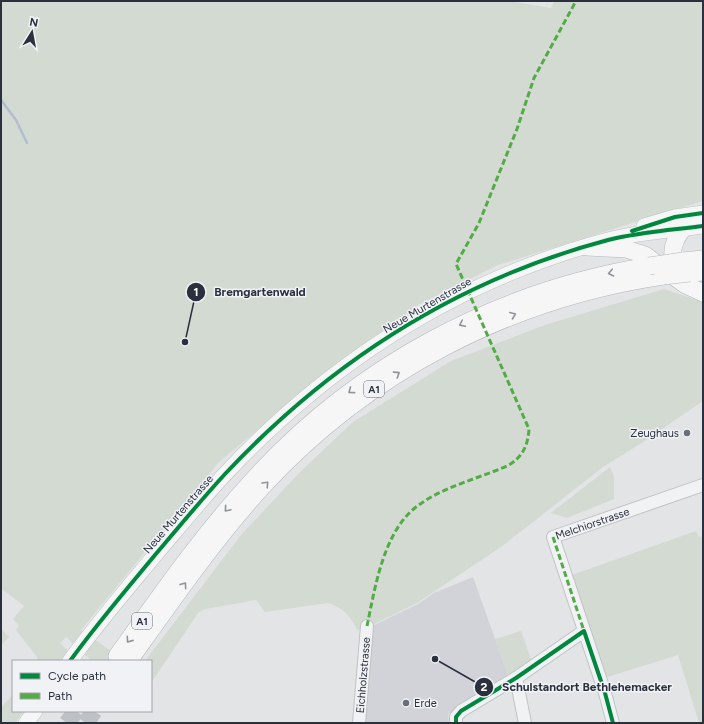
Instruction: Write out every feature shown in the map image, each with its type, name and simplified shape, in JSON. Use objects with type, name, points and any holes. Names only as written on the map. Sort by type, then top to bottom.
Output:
[{"type":"highway","points":[[703,215],[689,222],[682,229],[677,235],[673,246],[675,264],[680,273],[703,293]]},
{"type":"highway","points":[[587,246],[626,249],[645,254],[684,284],[703,293]]},
{"type":"highway","name":"A1","points":[[123,659],[253,497],[305,445],[367,394],[435,352],[507,317],[585,292],[692,269],[703,260]]},
{"type":"highway","name":"A1","points":[[123,659],[187,559],[244,489],[296,436],[353,389],[394,361],[429,340],[503,306],[582,280],[649,266],[692,269]]},
{"type":"main road","name":"Neue Murtenstrasse","points":[[610,240],[661,220],[682,216],[703,215]]},
{"type":"main road","name":"Neue Murtenstrasse","points":[[71,660],[130,585],[212,488],[260,439],[315,391],[390,336],[452,299],[515,270],[587,246],[610,240],[703,226]]},
{"type":"main road","points":[[26,723],[34,712]]},
{"type":"street","name":"Melchiorstrasse","points":[[613,723],[605,693],[553,537],[703,485]]},
{"type":"street","name":"Eichholzstrasse","points":[[359,723],[367,626]]},
{"type":"street","points":[[456,720],[463,709],[516,678],[584,631]]},
{"type":"street","points":[[516,678],[525,723]]},
{"type":"shaded area","points":[[1,1],[508,1],[551,8],[554,1],[703,1],[703,201],[498,265],[418,305],[319,378],[219,462],[81,630],[124,660],[91,660],[66,637],[60,643],[68,651],[62,660],[38,660],[16,630],[19,626],[13,619],[24,606],[1,588]]},
{"type":"shaded area","points":[[664,289],[703,302],[703,401],[659,431],[658,435],[653,438],[651,437],[603,467],[501,547],[417,603],[370,626],[357,630],[352,620],[346,613],[338,607],[328,603],[265,612],[256,600],[205,609],[198,613],[152,682],[152,660],[146,660],[241,535],[301,471],[353,422],[451,361],[545,325]]},
{"type":"shaded area","points":[[610,467],[614,477],[614,499],[567,518],[551,513]]},
{"type":"shaded area","points":[[696,531],[699,537],[703,536],[703,722],[699,723],[678,655],[604,678],[569,576]]},
{"type":"shaded area","points":[[473,577],[509,678],[448,714],[449,723],[361,723],[370,627],[418,604],[434,593]]},
{"type":"shaded area","points":[[1,629],[9,637],[1,645]]},
{"type":"shaded area","points":[[521,631],[532,662],[509,678],[495,639]]},
{"type":"shaded area","points":[[12,696],[12,712],[23,712],[15,723],[1,723],[1,707]]},
{"type":"waterway","points":[[1,100],[16,120],[27,143]]},
{"type":"tunnel","points":[[67,723],[75,712]]},
{"type":"tunnel","points":[[86,723],[93,712]]},
{"type":"marked path","points":[[367,626],[373,595],[382,562],[388,546],[405,518],[416,507],[437,494],[507,466],[517,459],[526,446],[529,429],[456,264],[479,223],[517,129],[534,78],[576,1]]},
{"type":"marked path","points":[[553,537],[584,631]]},
{"type":"cycle path","points":[[632,231],[675,217],[703,213]]},
{"type":"cycle path","points":[[71,660],[122,594],[225,474],[266,433],[309,395],[353,360],[400,329],[449,302],[500,277],[553,257],[608,240],[631,235],[703,226]]},
{"type":"cycle path","points":[[456,723],[456,717],[461,711],[516,678],[584,631],[605,693],[613,723]]},
{"type":"place","name":"Bremgartenwald","points":[[185,342]]},
{"type":"place","name":"Zeughaus","points":[[687,433]]},
{"type":"place","name":"Schulstandort Bethlehemacker","points":[[435,659]]},
{"type":"place","name":"Erde","points":[[406,703]]}]
